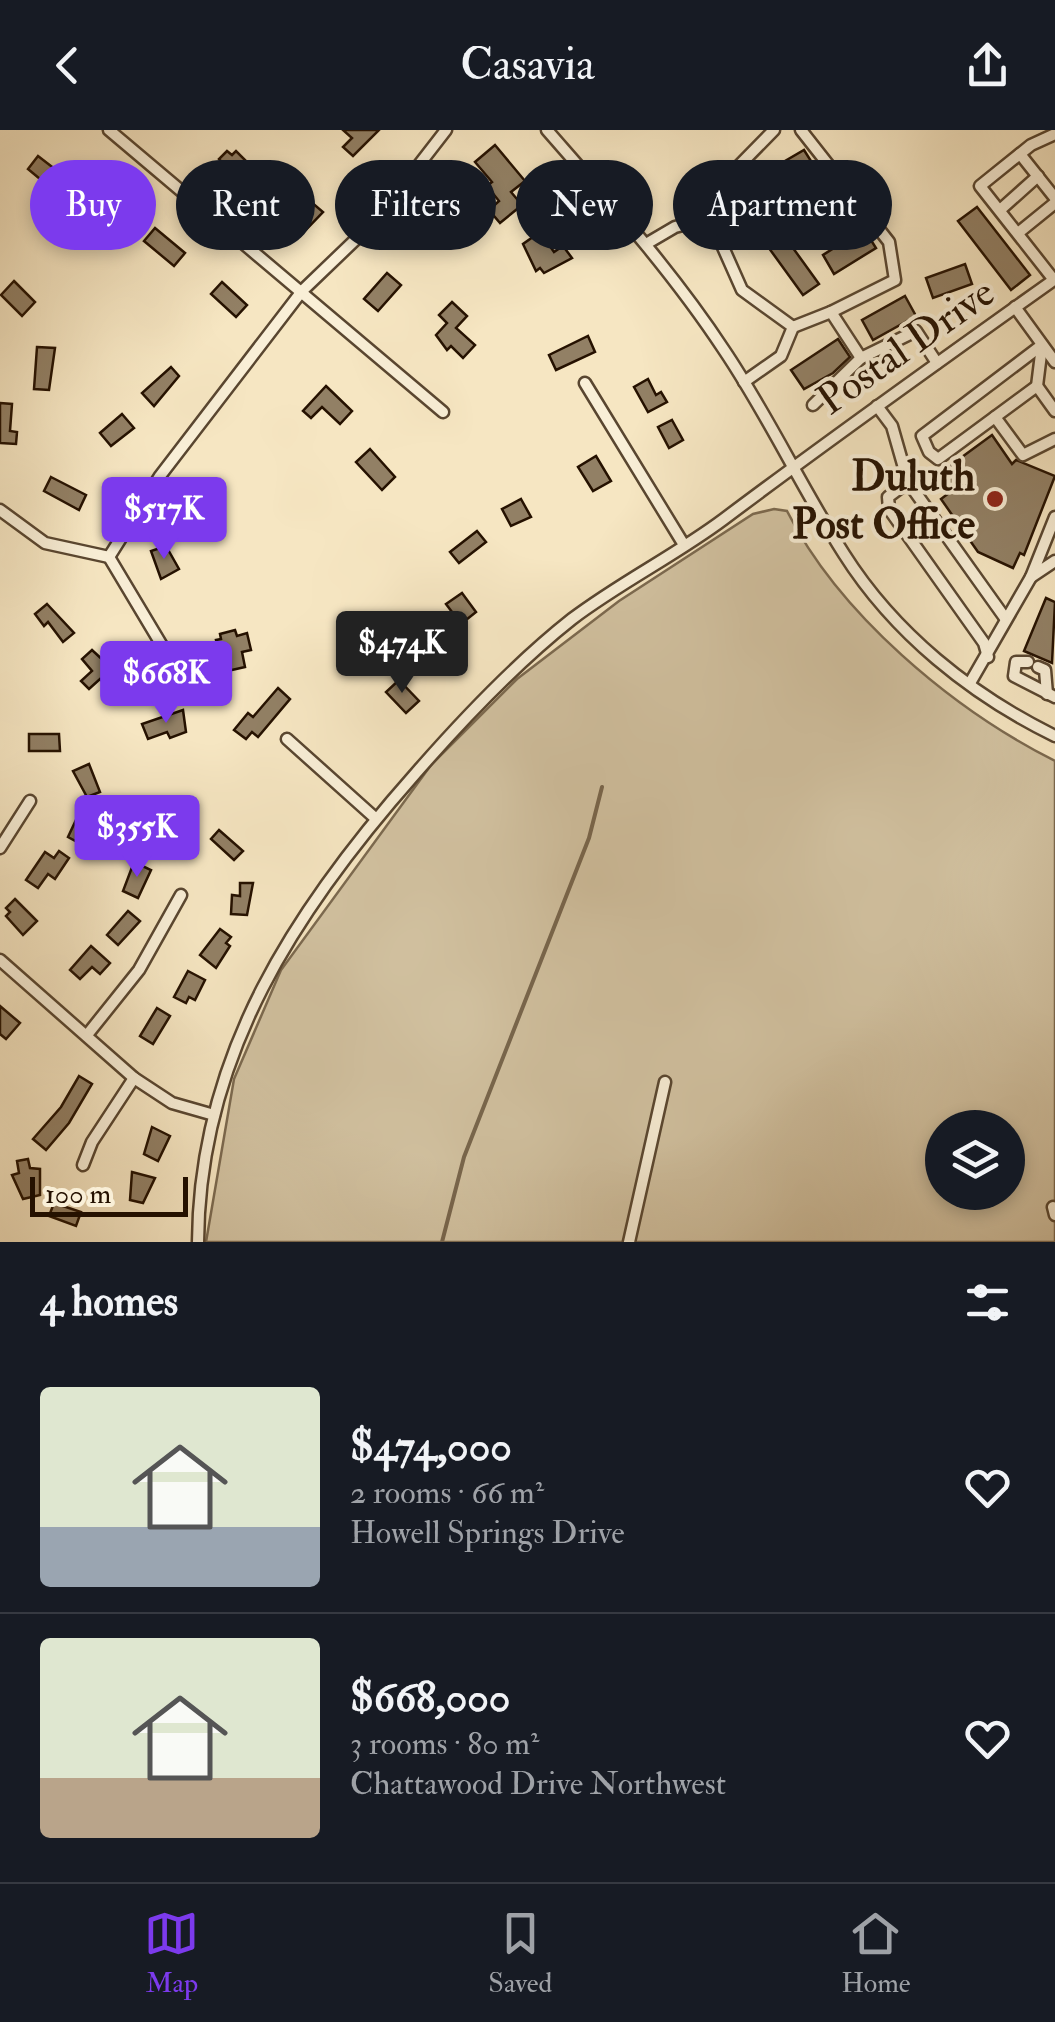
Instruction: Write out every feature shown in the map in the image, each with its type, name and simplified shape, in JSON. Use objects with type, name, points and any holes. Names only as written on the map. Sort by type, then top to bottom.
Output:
[{"type":"street","points":[[109,130],[443,412]]},
{"type":"street","points":[[110,557],[160,476],[302,291],[377,220],[446,130]]},
{"type":"street","points":[[547,130],[573,160]]},
{"type":"street","points":[[745,160],[774,130]]},
{"type":"street","points":[[801,130],[827,160]]},
{"type":"street","points":[[1054,280],[980,186],[1020,154],[1055,134]]},
{"type":"street","points":[[1018,233],[1055,200],[1020,154]]},
{"type":"street","points":[[1000,210],[1038,176]]},
{"type":"street","points":[[650,250],[744,382],[844,555],[876,598],[910,636],[970,683],[1007,711],[1055,736]]},
{"type":"street","points":[[724,250],[742,290],[793,327]]},
{"type":"street","points":[[744,382],[781,356],[793,327],[895,280],[890,250]]},
{"type":"street","name":"Postal Drive","points":[[198,1242],[214,1116],[260,988],[306,909],[374,817],[544,642],[1054,280]]},
{"type":"street","points":[[1014,308],[1055,362]]},
{"type":"street","points":[[831,312],[861,358]]},
{"type":"street","points":[[813,404],[861,358],[916,332],[937,363]]},
{"type":"street","points":[[1042,345],[1037,386],[1055,411]]},
{"type":"street","points":[[1037,386],[938,459],[929,452],[922,436],[1042,345]]},
{"type":"street","points":[[585,384],[684,545]]},
{"type":"street","points":[[877,406],[892,426],[908,482],[1006,618]]},
{"type":"street","points":[[995,417],[1023,455],[1055,439]]},
{"type":"street","points":[[908,482],[888,497],[889,509],[984,643],[988,657]]},
{"type":"street","points":[[0,510],[45,543],[110,557],[164,648]]},
{"type":"street","points":[[970,683],[1031,576],[1055,517]]},
{"type":"street","points":[[1031,576],[1055,562]]},
{"type":"street","points":[[1016,662],[1045,670],[1051,696],[1014,676],[1016,662]]},
{"type":"street","points":[[287,740],[374,817]]},
{"type":"street","points":[[0,848],[30,801]]},
{"type":"street","points":[[88,1035],[139,970],[181,895]]},
{"type":"street","points":[[0,960],[134,1078],[172,1103],[214,1116]]},
{"type":"street","points":[[83,1165],[92,1142],[134,1078]]},
{"type":"street","points":[[628,1242],[664,1082]]},
{"type":"shaded area","points":[[774,509],[787,511],[836,586],[902,655],[977,714],[1055,761],[1055,1242],[206,1242],[234,1079],[281,970],[431,765],[517,679],[619,601],[753,514]]},
{"type":"building","points":[[343,130],[379,130],[353,156],[343,147],[352,138]]},
{"type":"building","points":[[495,145],[516,170],[516,188],[511,192],[516,198],[516,210],[500,223],[496,218],[496,160],[477,160]]},
{"type":"building","points":[[804,150],[810,160],[787,160]]},
{"type":"building","points":[[227,151],[232,155],[236,151],[245,160],[220,160]]},
{"type":"building","points":[[977,207],[1030,275],[1011,290],[958,221]]},
{"type":"building","points":[[156,229],[176,246],[176,250],[185,253],[174,266],[155,250]]},
{"type":"building","points":[[526,250],[566,250],[572,258],[544,273],[540,268],[536,271]]},
{"type":"building","points":[[770,250],[794,250],[819,284],[803,295]]},
{"type":"building","points":[[831,250],[873,250],[834,274],[823,255]]},
{"type":"building","points":[[965,264],[972,284],[933,298],[926,278]]},
{"type":"building","points":[[387,273],[401,285],[378,311],[364,299]]},
{"type":"building","points":[[14,281],[35,302],[22,316],[1,295]]},
{"type":"building","points":[[222,282],[247,305],[236,317],[211,294]]},
{"type":"building","points":[[905,296],[916,316],[873,340],[862,320]]},
{"type":"building","points":[[452,302],[467,316],[456,328],[475,345],[463,358],[451,346],[447,350],[436,335],[447,323],[439,315]]},
{"type":"building","points":[[588,336],[595,352],[556,370],[549,355]]},
{"type":"building","points":[[838,339],[850,357],[833,373],[804,389],[791,370]]},
{"type":"building","points":[[37,347],[55,348],[49,390],[34,389]]},
{"type":"building","points":[[171,367],[179,376],[154,406],[142,393]]},
{"type":"building","points":[[648,379],[656,395],[661,392],[667,402],[648,412],[634,387]]},
{"type":"building","points":[[326,386],[352,411],[340,424],[322,407],[311,418],[303,411]]},
{"type":"building","points":[[0,403],[12,404],[10,431],[17,432],[16,444],[0,443]]},
{"type":"building","points":[[122,414],[134,428],[111,446],[100,433]]},
{"type":"building","points":[[672,420],[683,440],[669,448],[658,427]]},
{"type":"building","points":[[992,435],[1012,464],[1016,460],[1055,476],[1024,555],[1020,553],[1013,568],[978,552],[941,499],[949,493],[936,476]]},
{"type":"building","points":[[370,449],[395,477],[382,490],[356,462]]},
{"type":"building","points":[[596,456],[611,481],[593,491],[578,467]]},
{"type":"building","points":[[51,477],[86,495],[79,510],[44,491]]},
{"type":"building","points":[[202,490],[213,502],[195,521],[204,530],[194,540],[182,528],[190,521],[181,511]]},
{"type":"building","points":[[521,499],[531,517],[511,526],[502,509]]},
{"type":"building","points":[[477,531],[486,542],[459,563],[450,552]]},
{"type":"building","points":[[166,546],[179,569],[161,579],[151,551]]},
{"type":"building","points":[[462,593],[476,612],[461,624],[446,604]]},
{"type":"building","points":[[1046,598],[1055,602],[1052,663],[1024,651]]},
{"type":"building","points":[[47,604],[74,633],[63,642],[48,622],[44,626],[35,614]]},
{"type":"building","points":[[235,630],[237,636],[247,633],[251,650],[242,652],[245,667],[223,672],[216,640],[221,639],[220,634]]},
{"type":"building","points":[[92,650],[120,676],[108,687],[100,679],[89,689],[81,681],[92,671],[82,659]]},
{"type":"building","points":[[399,680],[419,701],[406,713],[386,692]]},
{"type":"building","points":[[278,688],[290,699],[258,737],[252,732],[246,739],[234,730],[248,713],[253,717]]},
{"type":"building","points":[[183,710],[186,732],[170,738],[167,732],[148,739],[142,724]]},
{"type":"building","points":[[29,734],[59,734],[60,751],[29,751]]},
{"type":"building","points":[[89,764],[100,792],[87,797],[73,771]]},
{"type":"building","points":[[185,799],[195,799],[194,819],[172,818],[173,803],[185,803]]},
{"type":"building","points":[[83,805],[116,821],[110,835],[90,826],[81,844],[68,837]]},
{"type":"building","points":[[219,830],[243,851],[234,860],[211,839]]},
{"type":"building","points":[[59,851],[69,858],[55,879],[48,874],[38,888],[26,880],[45,852],[54,858]]},
{"type":"building","points":[[134,862],[151,870],[138,898],[123,891]]},
{"type":"building","points":[[240,883],[253,883],[247,915],[231,914],[232,895],[240,896]]},
{"type":"building","points":[[15,899],[37,921],[23,935],[6,916],[10,912],[6,908]]},
{"type":"building","points":[[128,911],[140,921],[118,945],[107,935]]},
{"type":"building","points":[[220,929],[231,937],[226,943],[230,946],[216,968],[200,955]]},
{"type":"building","points":[[91,946],[110,963],[100,974],[92,967],[80,979],[70,970]]},
{"type":"building","points":[[188,971],[205,980],[195,1000],[189,997],[186,1003],[174,997]]},
{"type":"building","points":[[0,1006],[20,1023],[6,1039],[0,1034]]},
{"type":"building","points":[[157,1008],[170,1016],[153,1044],[140,1036]]},
{"type":"building","points":[[79,1076],[92,1084],[69,1123],[46,1150],[33,1139],[61,1107]]},
{"type":"building","points":[[152,1127],[170,1136],[158,1161],[144,1154]]},
{"type":"building","points":[[28,1159],[30,1168],[40,1169],[40,1195],[23,1199],[12,1175],[19,1173],[17,1161]]},
{"type":"building","points":[[132,1172],[155,1178],[143,1203],[130,1200]]},
{"type":"building","points":[[54,1203],[81,1212],[76,1226],[49,1216]]},
{"type":"waterway","points":[[442,1242],[464,1157],[589,838],[602,787]]},
{"type":"place","name":"Duluth Post Office","points":[[995,499]]}]
